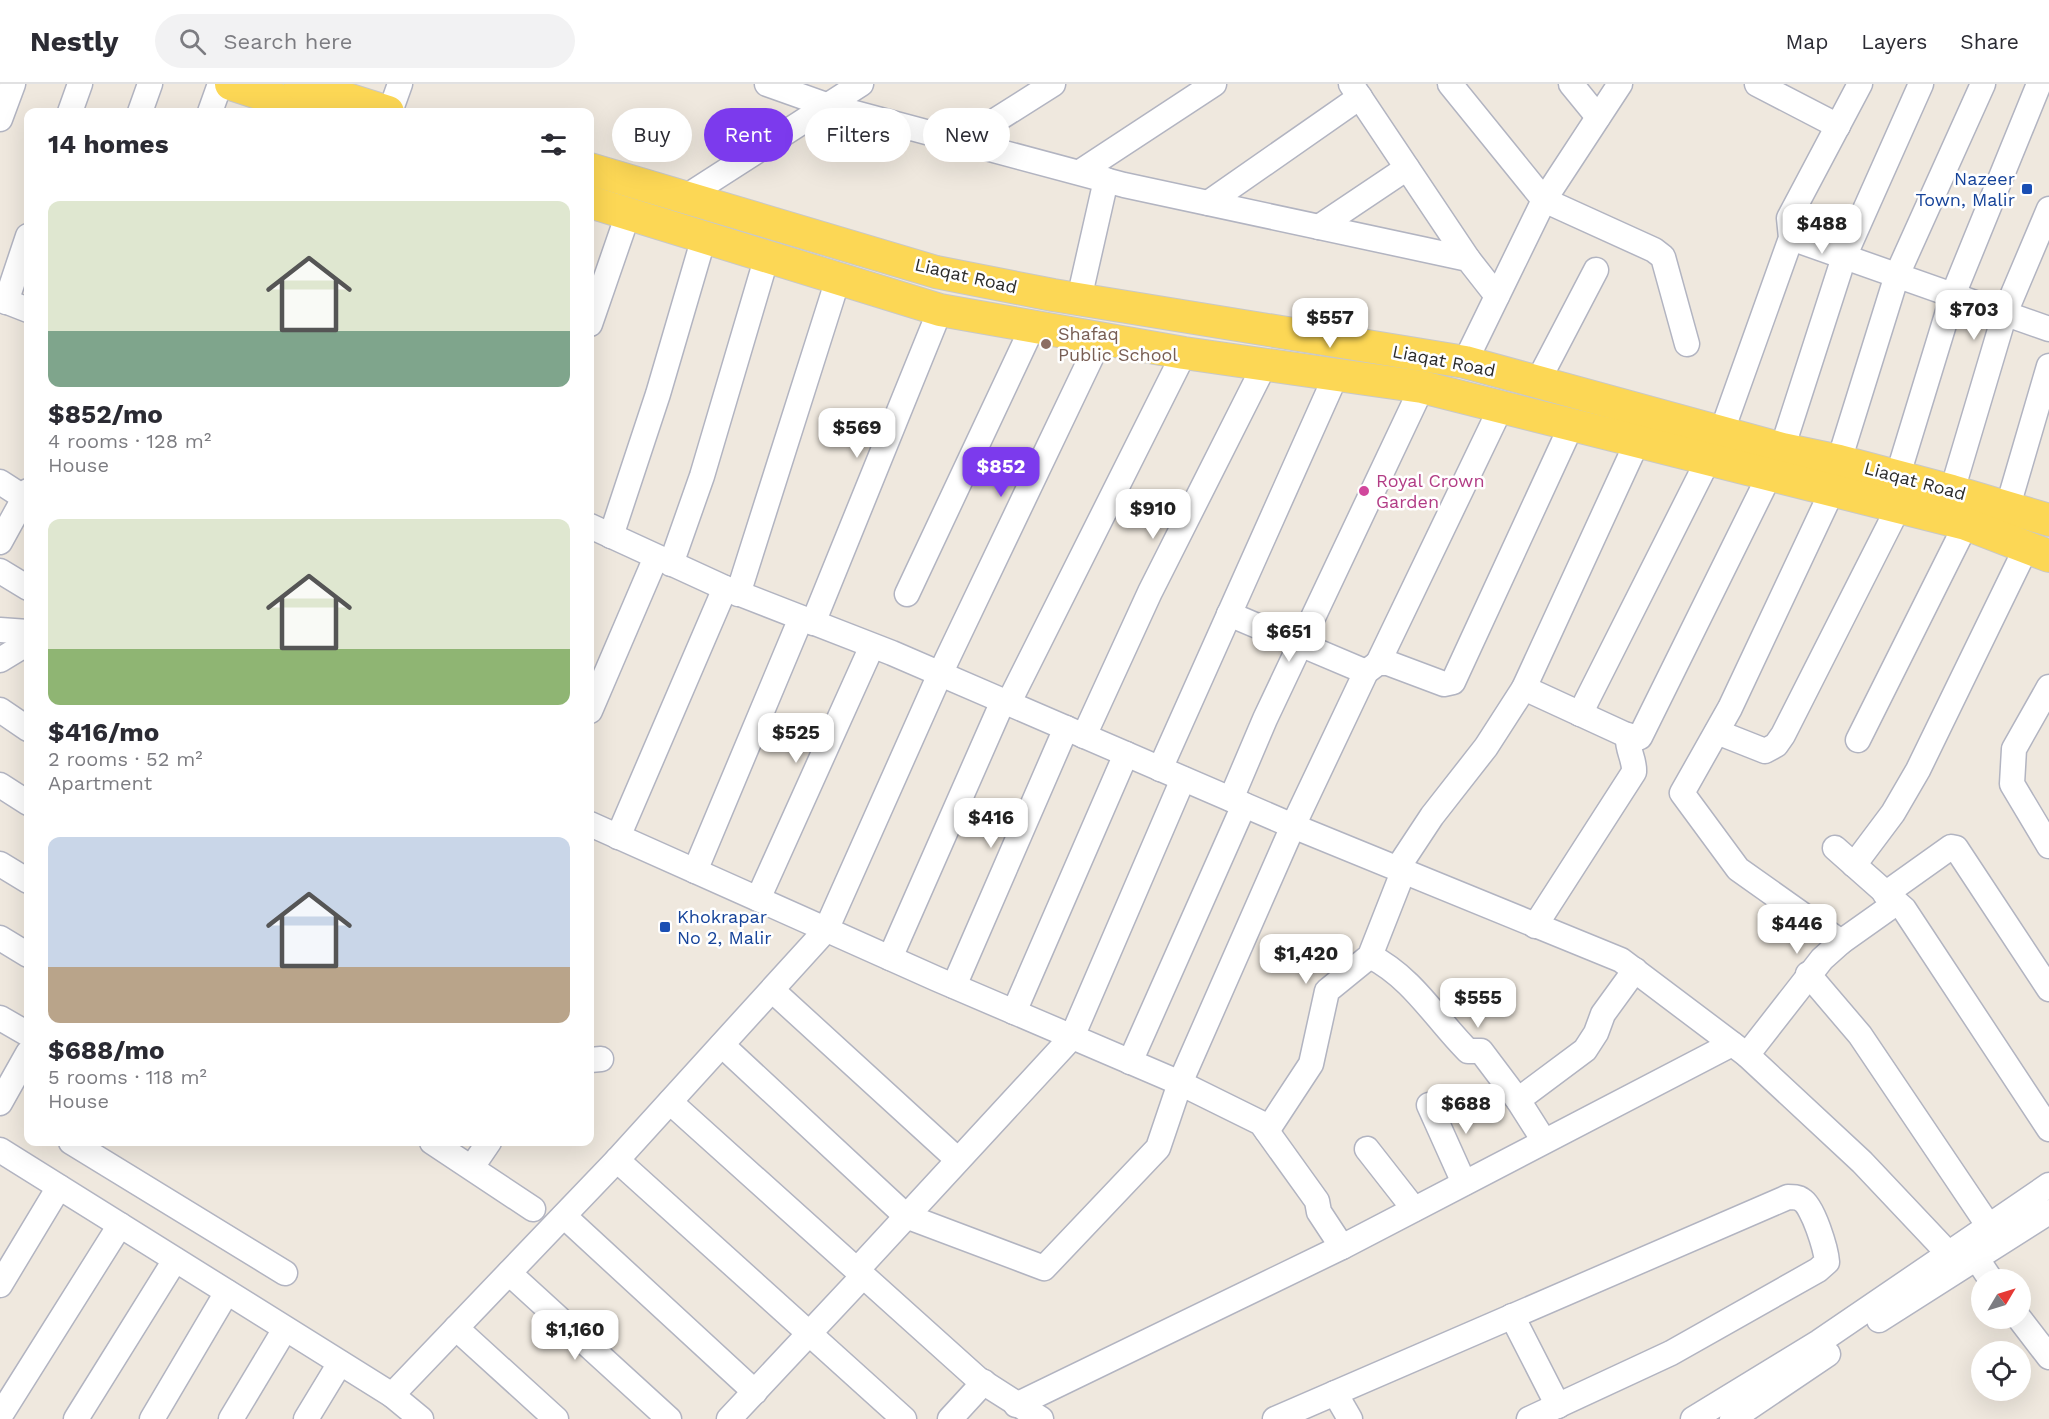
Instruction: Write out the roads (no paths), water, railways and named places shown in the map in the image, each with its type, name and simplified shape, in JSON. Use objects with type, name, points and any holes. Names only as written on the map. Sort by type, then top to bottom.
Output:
[{"type":"main road","points":[[231,84],[288,99],[358,108]]},
{"type":"main road","points":[[288,99],[307,108]]},
{"type":"main road","name":"Liaqat Road","points":[[594,170],[936,272],[1079,299],[1465,362],[1722,431],[1776,462],[1839,461],[1898,493],[1952,491],[2049,520]]},
{"type":"main road","points":[[594,203],[940,310],[1184,353],[1422,387],[1502,405],[1708,460],[1776,462],[1832,491],[1898,493],[1966,524],[2038,551]]},
{"type":"street","points":[[0,119],[13,84]]},
{"type":"street","points":[[71,108],[80,84]]},
{"type":"street","points":[[141,108],[150,84]]},
{"type":"street","points":[[211,108],[220,84]]},
{"type":"street","points":[[391,108],[400,84]]},
{"type":"street","points":[[769,84],[829,106],[923,131]]},
{"type":"street","points":[[687,196],[861,84]]},
{"type":"street","points":[[1010,111],[1053,84]]},
{"type":"street","points":[[1080,172],[1214,84]]},
{"type":"street","points":[[1450,84],[1544,200],[1654,250],[1663,257],[1687,344]]},
{"type":"street","points":[[1571,84],[1598,117]]},
{"type":"street","points":[[1465,362],[1544,200],[1620,84]]},
{"type":"street","points":[[1757,84],[1838,126]]},
{"type":"street","points":[[1722,431],[1791,238],[1789,218],[1860,84]]},
{"type":"street","points":[[1524,688],[1635,739],[1640,737],[1776,462],[1844,257],[1921,84]]},
{"type":"street","points":[[1839,461],[1897,275],[1983,84]]},
{"type":"street","points":[[1717,732],[1765,751],[1776,745],[1898,493],[1953,295],[2040,87]]},
{"type":"street","points":[[1208,203],[1356,91],[1468,259],[1497,296]]},
{"type":"street","points":[[1010,153],[1106,180],[1468,259]]},
{"type":"street","points":[[1319,227],[1407,168]]},
{"type":"street","points":[[1079,299],[1106,180]]},
{"type":"street","points":[[1952,491],[2005,313],[2049,209]]},
{"type":"street","points":[[594,312],[628,214]]},
{"type":"street","points":[[704,237],[658,394],[600,531],[732,591],[940,674],[1400,871],[1621,960],[1739,1050],[1980,1269]]},
{"type":"street","points":[[1791,238],[2049,329]]},
{"type":"street","points":[[12,304],[24,253]]},
{"type":"street","points":[[594,703],[702,476],[767,256]]},
{"type":"street","points":[[1538,381],[1596,270]]},
{"type":"street","points":[[618,837],[732,591],[838,279]]},
{"type":"street","points":[[694,871],[807,620],[940,310]]},
{"type":"street","points":[[907,594],[1032,328]]},
{"type":"street","points":[[393,1405],[456,1328],[617,1160],[826,930],[940,674],[1100,339]]},
{"type":"street","points":[[891,958],[1006,703],[1184,353]]},
{"type":"street","points":[[954,986],[1075,732],[1150,592],[1265,364]]},
{"type":"street","points":[[2008,506],[2049,366]]},
{"type":"street","points":[[1160,769],[1336,375]]},
{"type":"street","points":[[1130,1062],[1237,802],[1265,719],[1422,387]]},
{"type":"street","points":[[722,1045],[906,1216],[1044,1268],[1158,1148],[1180,1083],[1293,826],[1502,405]]},
{"type":"street","points":[[1229,614],[1300,645],[1372,668],[1388,663],[1444,684],[1453,682],[1572,424]]},
{"type":"street","points":[[1267,1131],[1311,1064],[1327,991],[1370,956],[1400,871],[1432,816],[1486,747],[1524,688],[1638,440]]},
{"type":"street","points":[[1580,714],[1708,460]]},
{"type":"street","points":[[0,482],[24,495]]},
{"type":"street","points":[[1832,491],[1717,732],[1682,791],[1683,796],[1738,868],[1841,942]]},
{"type":"street","points":[[0,542],[24,502]]},
{"type":"street","points":[[1858,740],[1966,524]]},
{"type":"street","points":[[1854,865],[1893,813],[2038,551]]},
{"type":"street","points":[[0,570],[24,585]]},
{"type":"street","points":[[0,630],[21,647]]},
{"type":"street","points":[[758,899],[872,646]]},
{"type":"street","points":[[2049,687],[2014,749],[2012,784],[2049,846]]},
{"type":"street","points":[[0,710],[24,726]]},
{"type":"street","points":[[1535,926],[1634,772],[1634,760],[1627,743],[1628,735]]},
{"type":"street","points":[[1014,1012],[1126,754]]},
{"type":"street","points":[[729,1419],[809,1334],[906,1216],[1072,1037],[1183,779]]},
{"type":"street","points":[[0,785],[24,800]]},
{"type":"street","points":[[594,826],[826,930],[1180,1083],[1261,1123],[1317,1201],[1319,1212],[1342,1247]]},
{"type":"street","points":[[1016,1405],[1342,1247],[1544,1142],[1739,1050],[1808,974],[1841,942],[1951,847],[1956,848],[2049,989]]},
{"type":"street","points":[[1835,848],[1912,921],[2049,1129]]},
{"type":"street","points":[[0,864],[24,879]]},
{"type":"street","points":[[0,938],[24,953]]},
{"type":"street","points":[[1370,956],[1390,966],[1406,980],[1468,1051],[1481,1051],[1518,1100],[1544,1142]]},
{"type":"street","points":[[1518,1100],[1585,1050],[1603,1014],[1635,970]]},
{"type":"street","points":[[1808,974],[1860,1035],[1990,1228]]},
{"type":"street","points":[[772,990],[958,1160]]},
{"type":"street","points":[[0,1018],[24,1032]]},
{"type":"street","points":[[1,1099],[24,1060]]},
{"type":"street","points":[[670,1102],[984,1382],[1016,1405],[1041,1419]]},
{"type":"street","points":[[1429,1105],[1464,1183]]},
{"type":"street","points":[[77,1146],[285,1274]]},
{"type":"street","points":[[438,1146],[532,1209]]},
{"type":"street","points":[[472,1167],[486,1146]]},
{"type":"street","points":[[1367,1149],[1414,1209]]},
{"type":"street","points":[[0,1150],[340,1363],[393,1405],[421,1419]]},
{"type":"street","points":[[617,1160],[904,1419]]},
{"type":"street","points":[[0,1285],[59,1187]]},
{"type":"street","points":[[1275,1419],[1788,1197],[1800,1198],[1808,1205],[1826,1252],[1827,1262],[1818,1270],[1671,1353],[1529,1419]]},
{"type":"street","points":[[1732,1419],[1963,1251],[1990,1228],[2046,1203]]},
{"type":"street","points":[[1693,1419],[1963,1251],[2046,1203]]},
{"type":"street","points":[[564,1216],[755,1392]]},
{"type":"street","points":[[0,1416],[120,1225]]},
{"type":"street","points":[[76,1419],[175,1260]]},
{"type":"street","points":[[509,1273],[669,1419]]},
{"type":"street","points":[[152,1419],[227,1292]]},
{"type":"street","points":[[1512,1316],[1558,1406]]},
{"type":"street","points":[[456,1328],[555,1419]]},
{"type":"street","points":[[231,1419],[285,1329]]},
{"type":"street","points":[[2027,1329],[2049,1357]]},
{"type":"street","points":[[306,1419],[340,1363]]},
{"type":"street","points":[[950,1419],[984,1382]]},
{"type":"street","points":[[1335,1393],[1350,1419]]},
{"type":"place","name":"Nazeer Town, Malir","points":[[2027,189]]},
{"type":"place","name":"Shafaq Public School","points":[[1046,344]]},
{"type":"place","name":"Royal Crown Garden","points":[[1364,491]]},
{"type":"place","name":"Khokrapar No 2, Malir","points":[[665,927]]}]
